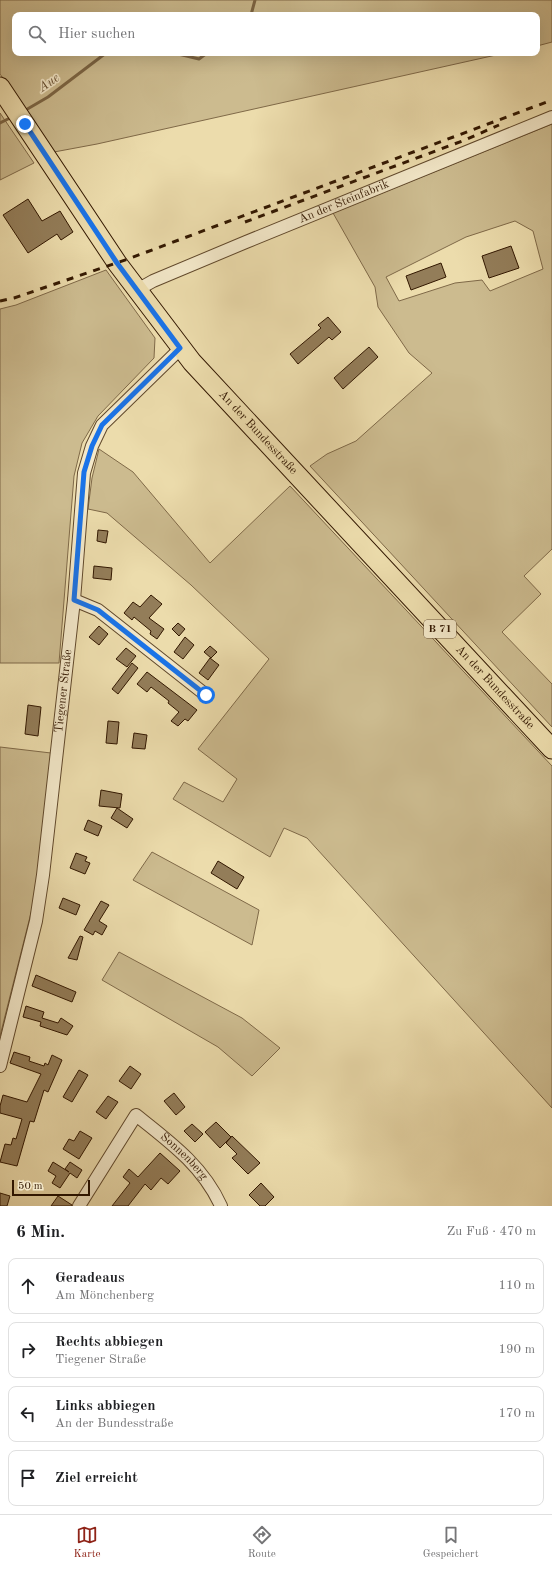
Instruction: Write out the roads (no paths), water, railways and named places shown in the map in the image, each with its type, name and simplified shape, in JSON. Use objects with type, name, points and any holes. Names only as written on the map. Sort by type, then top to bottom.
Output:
[{"type":"main road","name":"An der Bundesstraße","points":[[0,86],[137,290],[180,348],[259,435],[552,749]]},
{"type":"street","name":"An der Steinfabrik","points":[[137,290],[153,281],[246,242],[552,117]]},
{"type":"street","name":"Tiegener Straße","points":[[0,1066],[36,921],[43,875],[74,600],[84,472],[92,446],[102,425],[180,348]]},
{"type":"street","points":[[74,600],[98,610],[206,695]]},
{"type":"street","name":"Sonnenberg","points":[[79,1206],[136,1116],[177,1148],[200,1171],[221,1206]]},
{"type":"waterway","name":"Aue","points":[[252,12],[255,0]]},
{"type":"waterway","name":"Aue","points":[[24,111],[48,97],[102,56]]},
{"type":"waterway","name":"Aue","points":[[186,56],[199,59],[203,56]]},
{"type":"waterway","name":"Aue","points":[[0,123],[12,117]]},
{"type":"railway","points":[[0,301],[14,298],[128,259],[552,100]]},
{"type":"railway","points":[[245,222],[465,140],[499,125]]}]
